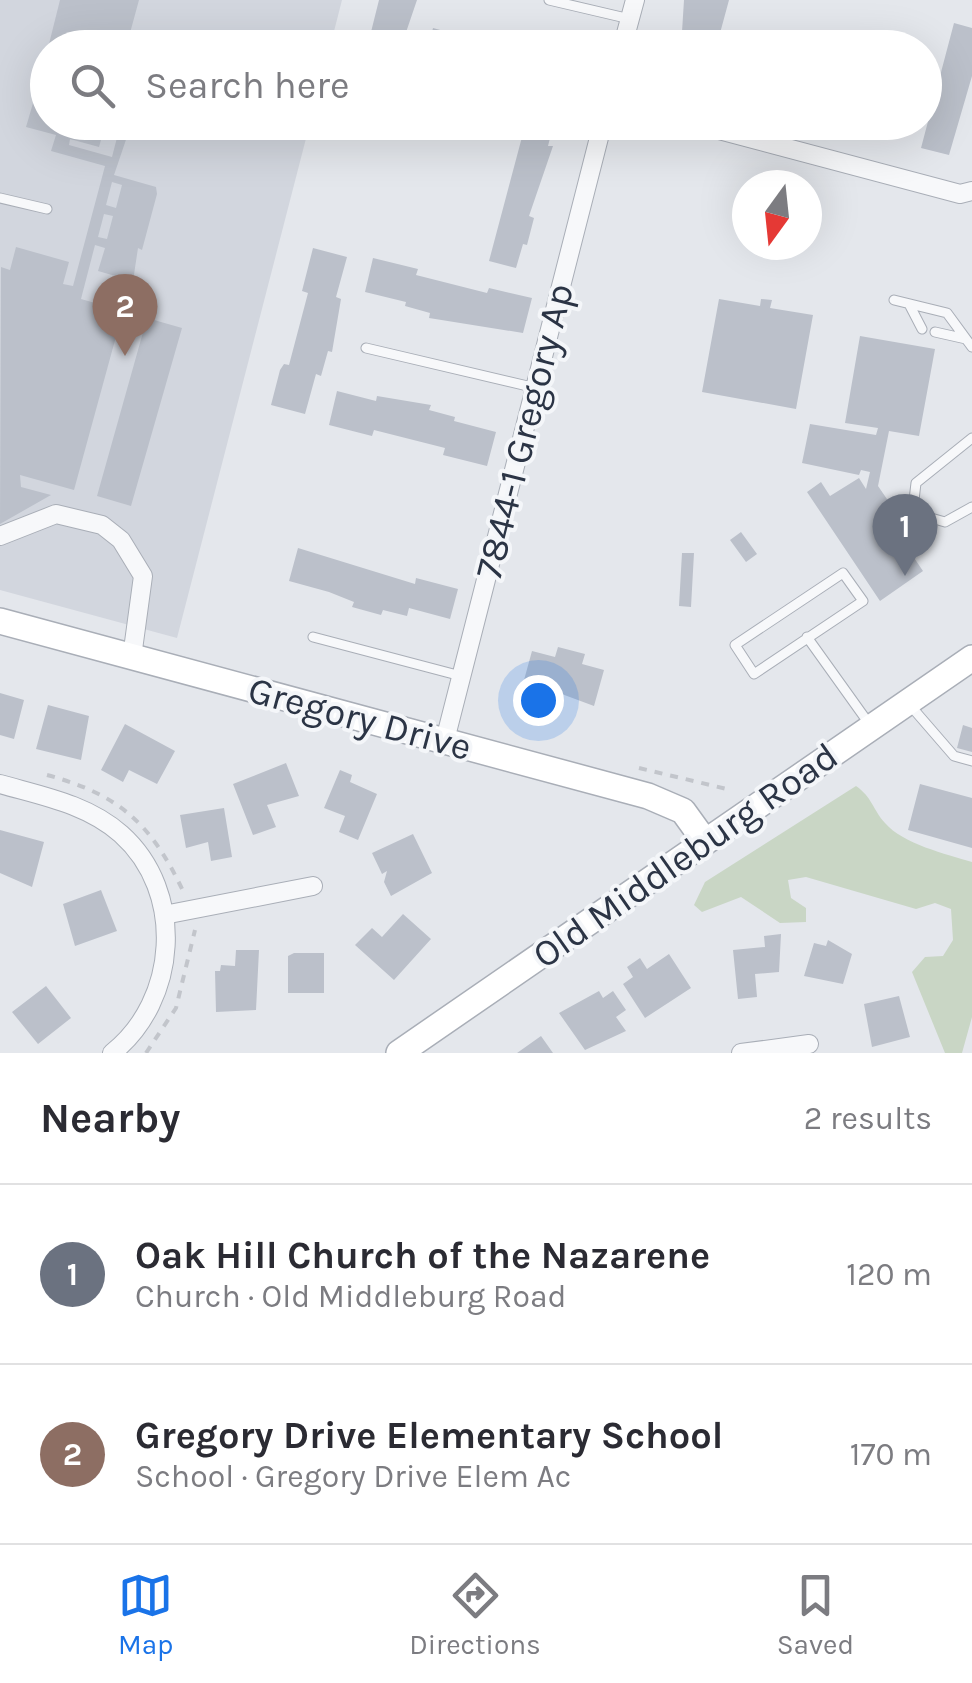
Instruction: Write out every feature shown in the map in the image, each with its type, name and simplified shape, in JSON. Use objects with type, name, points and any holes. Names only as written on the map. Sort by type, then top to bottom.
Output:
[{"type":"street","points":[[627,30],[635,0]]},
{"type":"street","name":"7844-1 Gregory Ap","points":[[445,740],[598,140]]},
{"type":"street","points":[[757,140],[960,194],[972,191]]},
{"type":"street","points":[[0,536],[56,514],[102,526],[121,540],[142,576],[132,657]]},
{"type":"street","name":"Gregory Drive","points":[[0,622],[648,796],[683,811],[704,840]]},
{"type":"street","name":"Old Middleburg Road","points":[[399,1053],[972,658]]},
{"type":"street","points":[[0,784],[72,804],[120,834],[140,856],[158,888],[167,946],[162,979],[146,1015],[112,1053]]},
{"type":"street","points":[[164,915],[313,886]]},
{"type":"street","points":[[740,1053],[809,1044]]},
{"type":"lane","points":[[549,0],[630,19]]},
{"type":"lane","points":[[0,198],[47,210]]},
{"type":"lane","points":[[894,300],[947,313],[969,343]]},
{"type":"lane","points":[[910,304],[922,329]]},
{"type":"lane","points":[[935,332],[969,343]]},
{"type":"lane","points":[[366,348],[536,388]]},
{"type":"lane","points":[[972,438],[916,483],[914,500],[924,516],[945,522],[972,507]]},
{"type":"lane","points":[[844,573],[863,600],[808,637],[754,674],[735,645],[844,573]]},
{"type":"lane","points":[[312,637],[462,676]]},
{"type":"lane","points":[[808,637],[871,727]]},
{"type":"lane","points":[[908,703],[954,756],[972,761]]},
{"type":"shaded area","points":[[0,0],[342,0],[334,30],[30,30],[30,140],[306,140],[177,638],[0,590]]},
{"type":"green space","points":[[856,786],[885,823],[903,837],[972,862],[972,1017],[962,1053],[945,1053],[912,972],[925,957],[943,956],[953,940],[951,909],[935,903],[916,909],[806,877],[788,880],[791,898],[806,908],[806,922],[780,923],[741,897],[702,912],[694,905],[705,882]]},
{"type":"building","points":[[60,0],[139,0],[131,30],[52,30]]},
{"type":"building","points":[[379,0],[417,0],[407,30],[372,30]]},
{"type":"building","points":[[684,0],[729,0],[721,30],[682,30]]},
{"type":"building","points":[[954,23],[972,28],[972,76],[949,155],[921,148],[923,140],[942,140],[942,68]]},
{"type":"building","points":[[54,140],[70,140],[69,145],[112,157],[116,140],[126,140],[114,175],[156,187],[157,194],[142,250],[138,248],[133,281],[98,271],[105,248],[95,245],[81,299],[123,311],[74,490],[20,475],[21,487],[51,495],[0,524],[1,267],[10,270],[16,247],[69,262],[63,284],[73,286],[105,166],[51,151]],"holes":[[[112,182],[122,185],[116,208],[106,205]],[[104,214],[113,216],[107,239],[98,237]]]},
{"type":"building","points":[[74,140],[101,140],[99,147]]},
{"type":"building","points":[[521,140],[550,140],[548,146],[553,146],[529,216],[534,218],[527,245],[523,244],[516,268],[489,261]]},
{"type":"building","points":[[313,248],[347,257],[336,297],[341,299],[332,352],[328,351],[321,376],[316,374],[305,414],[271,405],[280,370],[284,364],[289,365],[308,293],[302,291]]},
{"type":"building","points":[[373,258],[418,269],[416,275],[487,293],[489,288],[532,298],[523,333],[429,318],[430,313],[405,306],[406,302],[365,292]]},
{"type":"building","points":[[719,299],[760,306],[761,299],[772,300],[770,308],[813,315],[796,409],[702,392]]},
{"type":"building","points":[[147,318],[182,328],[131,506],[97,496]]},
{"type":"building","points":[[860,336],[935,349],[919,436],[889,431],[878,486],[898,515],[889,521],[923,571],[880,601],[807,492],[821,482],[830,496],[859,478],[866,489],[870,472],[861,470],[859,475],[802,463],[810,424],[876,435],[878,428],[845,423]]},
{"type":"building","points":[[337,391],[376,401],[377,396],[431,405],[429,410],[455,417],[454,421],[496,432],[487,466],[443,455],[445,448],[374,430],[372,436],[329,425]]},
{"type":"building","points":[[741,532],[757,554],[746,562],[730,540]]},
{"type":"building","points":[[298,548],[415,584],[416,578],[458,589],[450,619],[409,608],[407,616],[383,610],[381,615],[352,607],[354,602],[329,592],[289,581]]},
{"type":"building","points":[[682,553],[694,553],[691,607],[679,606]]},
{"type":"building","points":[[558,647],[585,654],[582,664],[604,670],[594,706],[524,680],[532,651],[555,657]]},
{"type":"building","points":[[0,693],[24,700],[14,739],[0,735]]},
{"type":"building","points":[[48,705],[89,716],[81,760],[36,749]]},
{"type":"building","points":[[125,724],[175,751],[157,784],[129,770],[123,782],[101,770]]},
{"type":"building","points":[[963,725],[972,728],[972,752],[957,748]]},
{"type":"building","points":[[286,763],[299,796],[267,805],[276,827],[253,835],[233,784]]},
{"type":"building","points":[[340,770],[352,775],[350,782],[377,794],[358,840],[339,832],[345,816],[324,808]]},
{"type":"building","points":[[920,784],[972,798],[972,848],[908,830]]},
{"type":"building","points":[[224,808],[232,857],[211,861],[208,842],[186,848],[180,815]]},
{"type":"building","points":[[0,830],[44,842],[32,887],[0,873]]},
{"type":"building","points":[[413,834],[432,873],[391,896],[384,882],[387,871],[382,874],[372,853]]},
{"type":"building","points":[[101,890],[117,931],[75,946],[63,904]]},
{"type":"building","points":[[403,914],[431,939],[394,980],[355,945],[372,928],[382,937]]},
{"type":"building","points":[[781,934],[779,972],[755,974],[757,997],[738,999],[733,950],[765,947],[764,936]]},
{"type":"building","points":[[828,940],[852,954],[843,984],[804,976],[814,943],[826,946]]},
{"type":"building","points":[[236,950],[259,950],[256,1010],[216,1012],[215,971],[220,971],[221,965],[235,966]]},
{"type":"building","points":[[324,953],[324,993],[288,993],[288,956]]},
{"type":"building","points":[[669,954],[691,988],[645,1018],[623,984],[633,977],[627,967],[640,958],[647,969]]},
{"type":"building","points":[[46,986],[71,1018],[38,1044],[12,1012]]},
{"type":"building","points":[[599,991],[603,998],[613,991],[626,1010],[616,1017],[626,1031],[585,1050],[559,1013]]},
{"type":"building","points":[[899,996],[910,1037],[872,1047],[864,1004]]},
{"type":"building","points":[[541,1036],[553,1053],[517,1053]]},
{"type":"place","name":"Gregory Drive Elementary School","points":[[125,356]]},
{"type":"place","name":"Oak Hill Church of the Nazarene","points":[[905,576]]}]
